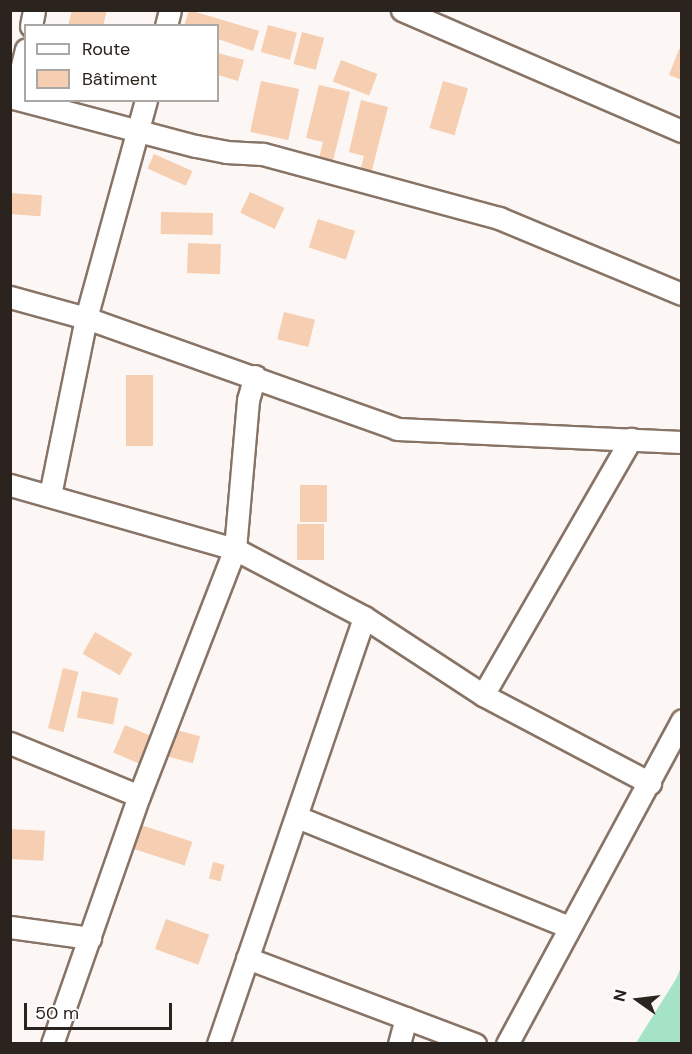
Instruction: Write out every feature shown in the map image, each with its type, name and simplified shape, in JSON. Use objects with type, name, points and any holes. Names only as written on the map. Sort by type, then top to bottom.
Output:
[{"type":"street","points":[[402,10],[681,131]]},
{"type":"street","points":[[12,97],[24,56]]},
{"type":"street","points":[[31,102],[226,152],[263,154],[499,218],[681,294]]},
{"type":"street","points":[[50,495],[86,318],[146,102]]},
{"type":"street","points":[[10,297],[86,318],[255,376],[397,429],[681,442]]},
{"type":"street","points":[[52,1044],[139,796],[235,549],[248,400],[255,376]]},
{"type":"street","points":[[483,695],[631,440]]},
{"type":"street","points":[[10,485],[235,549],[364,617],[483,695],[650,783]]},
{"type":"street","points":[[218,1044],[364,617]]},
{"type":"street","points":[[507,1044],[568,927],[650,783],[681,720]]},
{"type":"street","points":[[10,743],[139,796]]},
{"type":"street","points":[[297,817],[568,927]]},
{"type":"street","points":[[10,927],[90,938]]},
{"type":"street","points":[[247,958],[475,1044]]},
{"type":"street","points":[[399,1044],[406,1018]]},
{"type":"green space","points":[[681,967],[681,1043],[636,1043],[676,979]]},
{"type":"building","points":[[72,10],[107,10],[104,24],[68,24]]},
{"type":"building","points":[[189,10],[259,31],[253,51],[219,39],[219,24],[185,24]]},
{"type":"building","points":[[268,25],[297,33],[290,60],[261,52]]},
{"type":"building","points":[[302,32],[324,38],[316,70],[293,64]]},
{"type":"building","points":[[679,49],[682,50],[682,80],[669,75]]},
{"type":"building","points":[[219,53],[244,60],[238,81],[219,75]]},
{"type":"building","points":[[341,60],[377,74],[369,95],[333,81]]},
{"type":"building","points":[[261,81],[299,89],[288,140],[250,132]]},
{"type":"building","points":[[443,81],[468,88],[454,135],[429,128]]},
{"type":"building","points":[[319,85],[350,92],[333,161],[319,158],[323,142],[306,138]]},
{"type":"building","points":[[361,100],[388,107],[371,174],[360,171],[364,156],[349,152]]},
{"type":"building","points":[[154,154],[192,171],[186,186],[147,169]]},
{"type":"building","points":[[250,192],[284,208],[275,229],[240,213]]},
{"type":"building","points":[[10,193],[42,195],[40,216],[10,214]]},
{"type":"building","points":[[161,212],[213,213],[213,235],[161,234]]},
{"type":"building","points":[[318,219],[355,231],[346,260],[309,248]]},
{"type":"building","points":[[188,243],[221,244],[220,274],[187,273]]},
{"type":"building","points":[[284,312],[315,320],[308,347],[277,339]]},
{"type":"building","points":[[126,375],[153,375],[153,446],[126,446]]},
{"type":"building","points":[[300,485],[327,485],[327,522],[300,522]]},
{"type":"building","points":[[297,524],[324,524],[324,560],[297,560]]},
{"type":"building","points":[[95,632],[132,654],[120,675],[82,654]]},
{"type":"building","points":[[63,668],[79,672],[64,732],[48,728]]},
{"type":"building","points":[[82,691],[118,698],[113,725],[77,718]]},
{"type":"building","points":[[125,725],[153,737],[141,764],[113,753]]},
{"type":"building","points":[[173,729],[200,736],[193,763],[166,756]]},
{"type":"building","points":[[141,825],[192,842],[185,865],[133,849]]},
{"type":"building","points":[[10,829],[45,831],[43,861],[10,859]]},
{"type":"building","points":[[213,862],[225,865],[221,881],[209,878]]},
{"type":"building","points":[[166,919],[209,935],[198,965],[155,949]]}]
